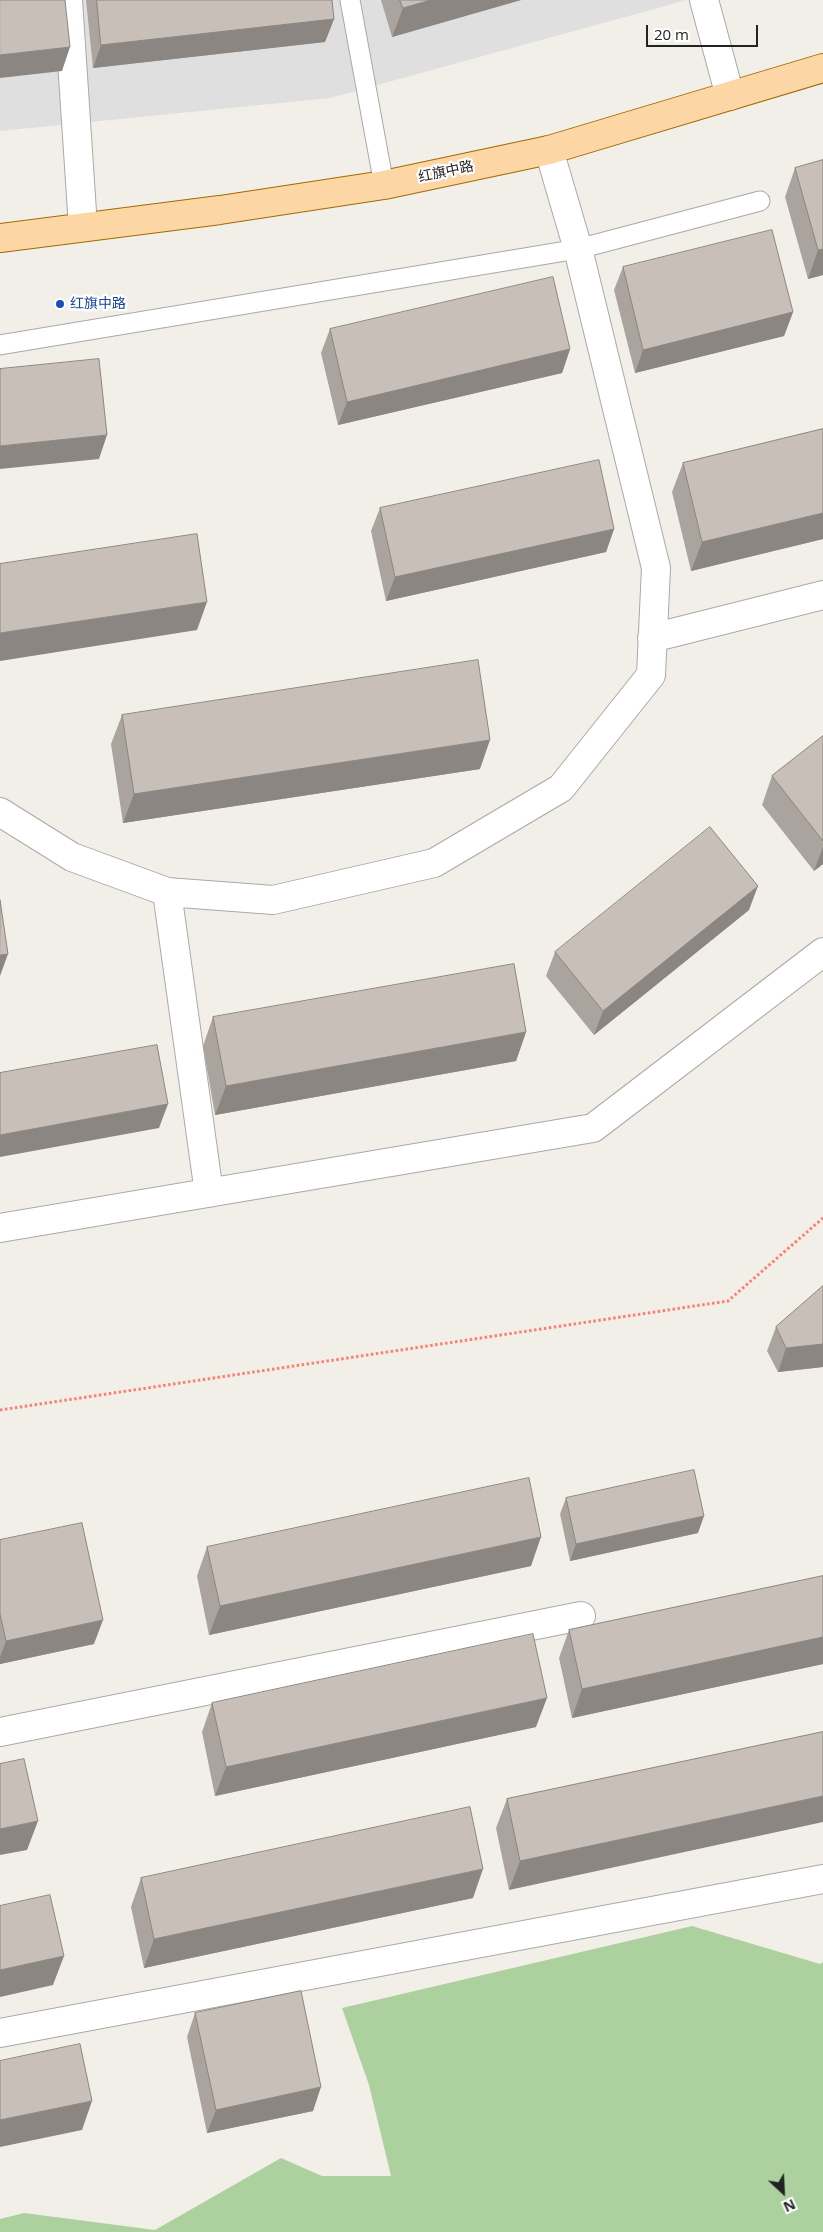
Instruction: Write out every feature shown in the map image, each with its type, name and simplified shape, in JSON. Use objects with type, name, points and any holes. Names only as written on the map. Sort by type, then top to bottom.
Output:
[{"type":"main road","name":"红旗中路","points":[[0,238],[220,210],[384,185],[549,150],[823,68]]},
{"type":"street","points":[[68,0],[83,227]]},
{"type":"street","points":[[704,0],[730,96]]},
{"type":"street","points":[[0,812],[72,857],[167,892],[273,900],[434,863],[561,788],[651,674],[656,568],[578,249],[549,150]]},
{"type":"street","points":[[652,638],[823,595]]},
{"type":"street","points":[[167,892],[209,1192]]},
{"type":"street","points":[[0,1228],[593,1128],[823,952]]},
{"type":"street","points":[[0,1732],[581,1616]]},
{"type":"street","points":[[0,2034],[823,1879]]},
{"type":"lane","points":[[350,0],[384,185]]},
{"type":"lane","points":[[0,345],[578,249],[760,200]]},
{"type":"path","points":[[0,1410],[728,1300],[823,1218]]},
{"type":"shaded area","points":[[0,0],[687,0],[330,98],[0,131]]},
{"type":"green space","points":[[692,1926],[820,1964],[823,1962],[823,2232],[0,2232],[0,2219],[24,2213],[155,2230],[281,2158],[322,2176],[391,2176],[369,2085],[342,2008]]},
{"type":"building","points":[[0,0],[65,0],[70,47],[0,55]]},
{"type":"building","points":[[97,0],[332,0],[334,19],[101,45]]},
{"type":"building","points":[[400,0],[431,0],[403,8]]},
{"type":"building","points":[[823,160],[823,249],[818,250],[795,168]]},
{"type":"building","points":[[772,230],[793,312],[643,350],[623,267]]},
{"type":"building","points":[[553,277],[570,349],[347,402],[330,329]]},
{"type":"building","points":[[99,359],[107,435],[0,446],[0,369]]},
{"type":"building","points":[[823,429],[823,513],[702,542],[683,463]]},
{"type":"building","points":[[599,460],[614,529],[395,577],[380,508]]},
{"type":"building","points":[[197,534],[207,602],[0,633],[0,564]]},
{"type":"building","points":[[478,660],[490,740],[134,794],[122,715]]},
{"type":"building","points":[[823,736],[823,841],[772,776]]},
{"type":"building","points":[[710,827],[758,886],[603,1011],[555,952]]},
{"type":"building","points":[[0,900],[8,954],[0,955]]},
{"type":"building","points":[[514,964],[526,1032],[226,1086],[213,1017]]},
{"type":"building","points":[[157,1045],[168,1104],[0,1135],[0,1073]]},
{"type":"building","points":[[823,1286],[823,1344],[786,1348],[776,1327]]},
{"type":"building","points":[[694,1470],[704,1516],[576,1544],[566,1498]]},
{"type":"building","points":[[529,1478],[541,1537],[220,1606],[207,1547]]},
{"type":"building","points":[[82,1523],[103,1620],[6,1641],[0,1614],[0,1540]]},
{"type":"building","points":[[823,1576],[823,1637],[582,1689],[569,1630]]},
{"type":"building","points":[[533,1634],[547,1698],[226,1767],[212,1703]]},
{"type":"building","points":[[823,1732],[823,1796],[520,1861],[507,1799]]},
{"type":"building","points":[[24,1759],[38,1821],[0,1829],[0,1764]]},
{"type":"building","points":[[470,1807],[483,1869],[154,1939],[141,1878]]},
{"type":"building","points":[[50,1895],[64,1956],[0,1970],[0,1906]]},
{"type":"building","points":[[301,1991],[321,2087],[216,2110],[195,2013]]},
{"type":"building","points":[[80,2044],[92,2101],[0,2120],[0,2061]]},
{"type":"place","name":"红旗中路","points":[[60,304]]}]
